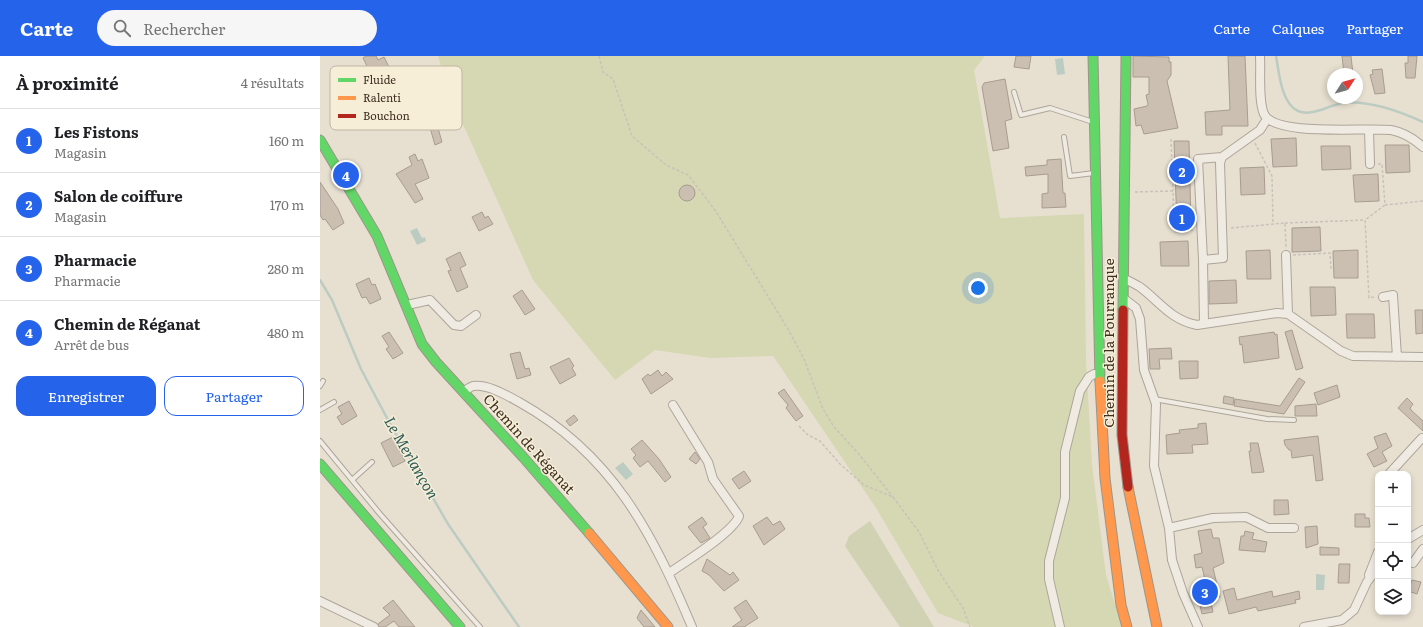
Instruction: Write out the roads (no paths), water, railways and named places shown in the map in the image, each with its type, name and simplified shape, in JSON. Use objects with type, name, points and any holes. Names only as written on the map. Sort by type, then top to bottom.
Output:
[{"type":"street","points":[[1094,56],[1100,374],[1104,478],[1121,605],[1127,627]]},
{"type":"street","name":"Chemin de la Pourranque","points":[[1126,56],[1122,435],[1127,480],[1157,627]]},
{"type":"street","points":[[1260,56],[1261,100],[1263,112],[1267,119],[1277,124],[1291,127],[1391,130],[1406,135],[1423,147]]},
{"type":"street","points":[[1204,324],[1203,260],[1198,159],[1222,157],[1260,130],[1267,119]]},
{"type":"street","points":[[1369,130],[1370,164]]},
{"type":"street","name":"Chemin de Réganat","points":[[320,140],[377,236],[422,344],[463,392],[523,457],[646,599],[668,627]]},
{"type":"street","points":[[1203,260],[1223,258],[1220,163],[1222,157]]},
{"type":"street","points":[[1286,255],[1288,314]]},
{"type":"street","points":[[1123,278],[1140,287],[1184,323],[1204,324],[1277,313],[1288,314],[1341,351],[1353,356],[1423,357]]},
{"type":"street","points":[[1383,297],[1393,295],[1397,357]]},
{"type":"street","points":[[1123,298],[1136,308],[1140,319],[1144,370],[1156,404],[1154,466],[1169,528],[1172,560],[1183,593],[1198,627]]},
{"type":"street","points":[[407,305],[430,300],[454,325],[461,326],[476,315]]},
{"type":"street","points":[[1060,627],[1049,579],[1049,561],[1065,498],[1065,452],[1080,391],[1089,377],[1094,374],[1100,374]]},
{"type":"street","points":[[463,392],[472,386],[484,386],[506,395],[553,423],[576,441],[598,462],[635,512],[669,573],[692,627]]},
{"type":"street","points":[[669,573],[726,533],[737,522],[739,516],[713,479],[708,462],[673,405]]},
{"type":"street","points":[[1392,471],[1422,438]]},
{"type":"street","points":[[320,464],[460,627]]},
{"type":"street","points":[[1169,528],[1213,518],[1246,517],[1268,528],[1294,528]]},
{"type":"street","points":[[1411,536],[1423,530]]},
{"type":"street","points":[[1413,563],[1423,549]]},
{"type":"street","points":[[1304,627],[1342,620],[1354,610],[1375,560]]},
{"type":"street","points":[[1116,570],[1134,627]]},
{"type":"street","points":[[1367,582],[1375,572]]},
{"type":"street","points":[[320,601],[374,627]]},
{"type":"lane","points":[[1014,92],[1021,115],[1050,108],[1095,122]]},
{"type":"lane","points":[[1064,137],[1070,176],[1096,173]]},
{"type":"lane","points":[[320,386],[323,381]]},
{"type":"lane","points":[[1154,399],[1267,419],[1294,420]]},
{"type":"lane","points":[[320,410],[334,402]]},
{"type":"lane","points":[[320,441],[380,514],[480,627]]},
{"type":"lane","points":[[352,480],[372,462]]},
{"type":"waterway","points":[[1276,56],[1284,94],[1292,107],[1298,111],[1309,113],[1343,103],[1364,103],[1394,110],[1423,122]]},
{"type":"waterway","name":"Le Merlançon","points":[[320,280],[332,300],[361,369],[388,420],[448,524],[519,627]]},
{"type":"place","name":"Salon de coiffure","points":[[1182,171]]},
{"type":"place","name":"Chemin de Réganat","points":[[346,175]]},
{"type":"place","name":"Les Fistons","points":[[1182,218]]},
{"type":"place","name":"Pharmacie","points":[[1205,592]]}]
